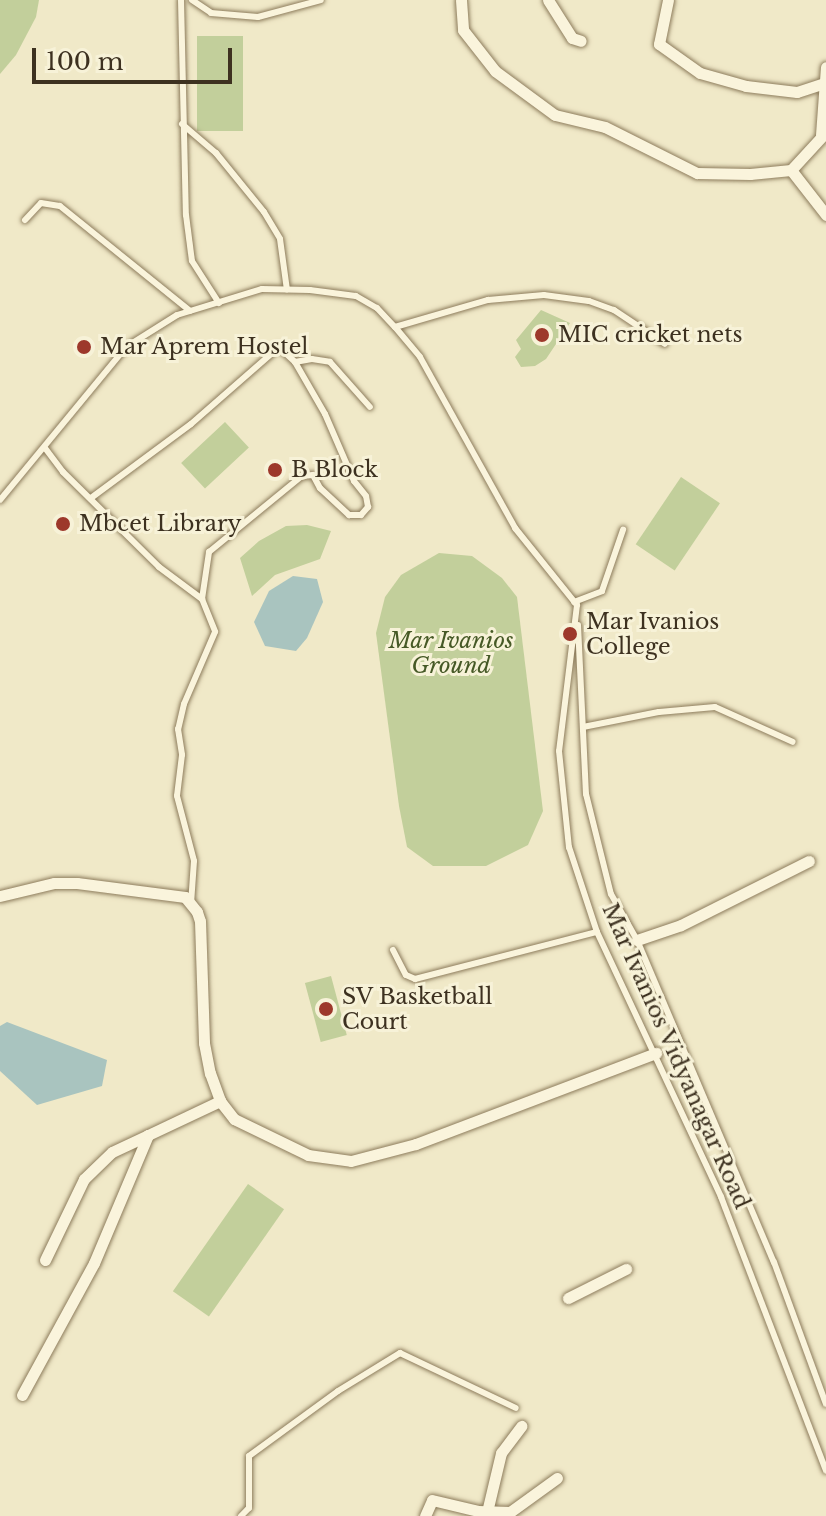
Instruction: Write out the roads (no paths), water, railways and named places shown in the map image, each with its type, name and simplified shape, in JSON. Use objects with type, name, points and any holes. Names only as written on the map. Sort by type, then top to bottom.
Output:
[{"type":"street","points":[[461,0],[463,30],[495,71],[555,115],[605,127],[697,173],[750,174],[791,170],[824,134],[826,67]]},
{"type":"street","points":[[548,0],[572,38],[581,41]]},
{"type":"street","points":[[668,0],[659,44],[700,73],[746,86],[797,92],[824,83]]},
{"type":"street","points":[[791,170],[826,215]]},
{"type":"street","points":[[637,940],[681,925],[809,861]]},
{"type":"street","points":[[0,896],[54,883],[77,883],[176,894],[191,904],[200,921],[204,1043],[220,1101],[234,1119],[308,1155],[351,1161],[416,1144],[656,1053]]},
{"type":"street","points":[[45,1260],[84,1179],[112,1152],[220,1101]]},
{"type":"street","points":[[22,1395],[94,1263],[148,1135]]},
{"type":"street","points":[[568,1298],[626,1269]]},
{"type":"street","points":[[486,1514],[501,1453],[521,1426]]},
{"type":"street","points":[[425,1516],[432,1500],[486,1514],[510,1512],[557,1478]]},
{"type":"lane","points":[[181,0],[182,124],[192,261],[219,303]]},
{"type":"lane","points":[[192,0],[211,13],[244,17],[279,13],[321,0]]},
{"type":"lane","points":[[182,124],[216,153],[264,212],[280,239],[287,290]]},
{"type":"lane","points":[[25,220],[41,203],[60,206],[190,311]]},
{"type":"lane","points":[[0,500],[126,347],[147,331],[190,311],[262,289],[287,290],[356,296],[377,308],[395,327],[420,357],[515,528],[575,604],[602,591],[623,530]]},
{"type":"lane","points":[[395,327],[488,300],[544,295],[589,301],[614,310],[665,344]]},
{"type":"lane","points":[[91,498],[191,424],[279,347],[295,362],[325,414],[354,481],[366,496],[368,507],[361,515],[349,515],[320,488],[313,475],[302,476],[209,552],[202,599],[215,632],[184,704],[178,729],[182,755],[177,796],[194,861],[191,904]]},
{"type":"lane","points":[[295,362],[312,359],[330,362],[370,407]]},
{"type":"lane","points":[[45,448],[63,472],[159,567],[202,599]]},
{"type":"lane","name":"Mar Ivanios Vidyanagar Road","points":[[575,604],[586,794],[611,894],[637,940],[774,1262],[826,1404]]},
{"type":"lane","name":"Mar Ivanios Vidyanagar Road","points":[[575,604],[559,751],[569,847],[597,932],[656,1053],[731,1223],[826,1471]]},
{"type":"lane","points":[[583,727],[659,712],[715,707],[793,742]]},
{"type":"lane","points":[[393,950],[406,975],[415,979],[597,932]]},
{"type":"lane","points":[[241,1516],[249,1508],[249,1456],[338,1391],[400,1353],[516,1408]]},
{"type":"water","points":[[293,576],[317,579],[323,602],[307,638],[296,651],[265,646],[254,622],[269,591]]},
{"type":"water","points":[[7,1022],[107,1060],[102,1086],[37,1105],[0,1071],[0,1026]]},
{"type":"place","name":"MIC cricket nets","points":[[542,335]]},
{"type":"place","name":"Mar Aprem Hostel","points":[[84,347]]},
{"type":"place","name":"B Block","points":[[275,470]]},
{"type":"place","name":"Mbcet Library","points":[[63,524]]},
{"type":"place","name":"Mar Ivanios College","points":[[570,634]]},
{"type":"place","name":"SV Basketball Court","points":[[326,1009]]},
{"type":"park label","name":"Mar Ivanios Ground","points":[[451,652]]}]
